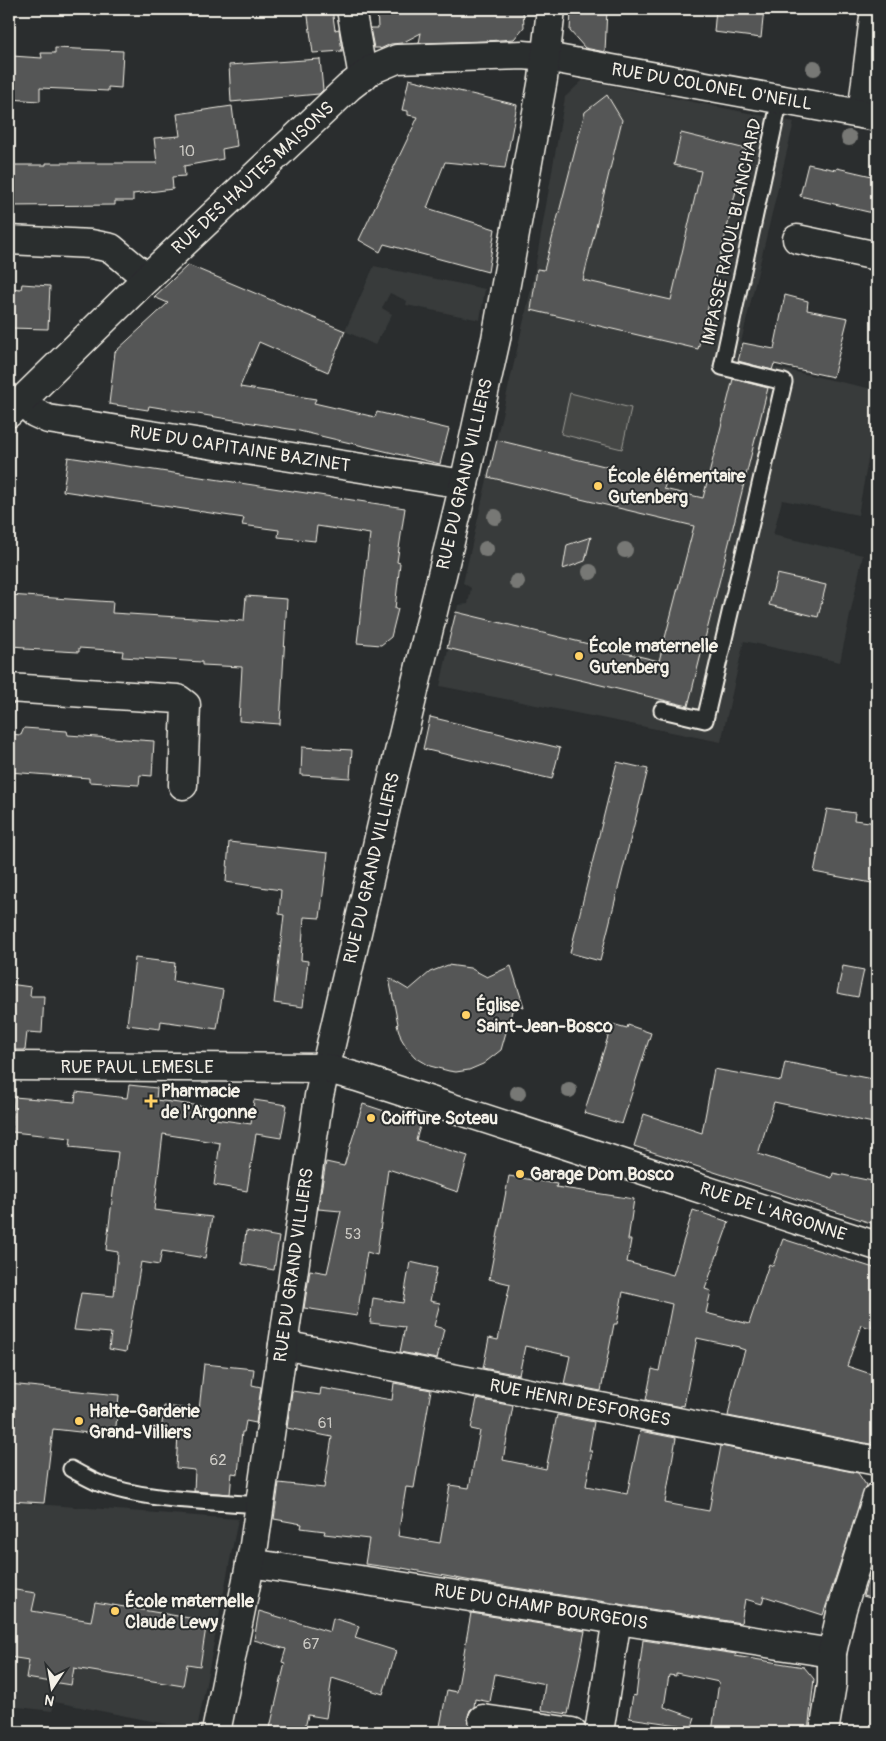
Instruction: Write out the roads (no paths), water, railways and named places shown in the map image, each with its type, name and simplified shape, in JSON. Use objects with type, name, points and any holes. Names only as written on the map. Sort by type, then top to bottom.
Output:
[{"type":"street","points":[[351,9],[363,77]]},
{"type":"street","name":"RUE DU GRAND VILLIERS","points":[[216,1732],[250,1563],[316,1112],[464,484],[496,339],[546,57],[551,9]]},
{"type":"street","points":[[869,115],[875,9]]},
{"type":"street","name":"RUE DES HAUTES MAISONS","points":[[15,407],[349,87],[371,70],[397,59],[523,55],[546,57]]},
{"type":"street","name":"RUE DU COLONEL O'NEILL","points":[[546,57],[869,115]]},
{"type":"street","points":[[797,239],[877,256]]},
{"type":"street","points":[[9,240],[92,244],[111,248],[148,278]]},
{"type":"street","name":"RUE DU CAPITAINE BAZINET","points":[[15,407],[48,419],[464,484]]},
{"type":"street","points":[[9,688],[178,698],[186,705],[183,785]]},
{"type":"street","name":"RUE PAUL LEMESLE","points":[[9,1066],[266,1067]]},
{"type":"street","name":"RUE DE L'ARGONNE","points":[[266,1067],[325,1068],[357,1077],[877,1246]]},
{"type":"street","name":"RUE HENRI DESFORGES","points":[[283,1345],[877,1461]]},
{"type":"street","points":[[824,1732],[832,1684],[832,1653],[842,1609],[877,1497]]},
{"type":"street","name":"RUE DU CHAMP BOURGEOIS","points":[[250,1563],[832,1653]]},
{"type":"street","points":[[599,1732],[617,1619]]},
{"type":"street","points":[[483,1719],[572,1732]]},
{"type":"lane","name":"IMPASSE RAOUL BLANCHARD","points":[[662,710],[705,720],[784,382],[722,367],[780,99]]},
{"type":"lane","points":[[70,1469],[100,1483],[164,1498],[259,1505]]},
{"type":"place","name":"École élémentaire Gutenberg","points":[[598,486]]},
{"type":"place","name":"École maternelle Gutenberg","points":[[579,656]]},
{"type":"place","name":"Église Saint-Jean-Bosco","points":[[466,1015]]},
{"type":"place","name":"Pharmacie de l'Argonne","points":[[151,1101]]},
{"type":"place","name":"Coiffure Soteau","points":[[371,1118]]},
{"type":"place","name":"Garage Dom Bosco","points":[[520,1174]]},
{"type":"place","name":"Halte-Garderie Grand-Villiers","points":[[79,1421]]},
{"type":"place","name":"École maternelle Claude Lewy","points":[[115,1611]]}]
